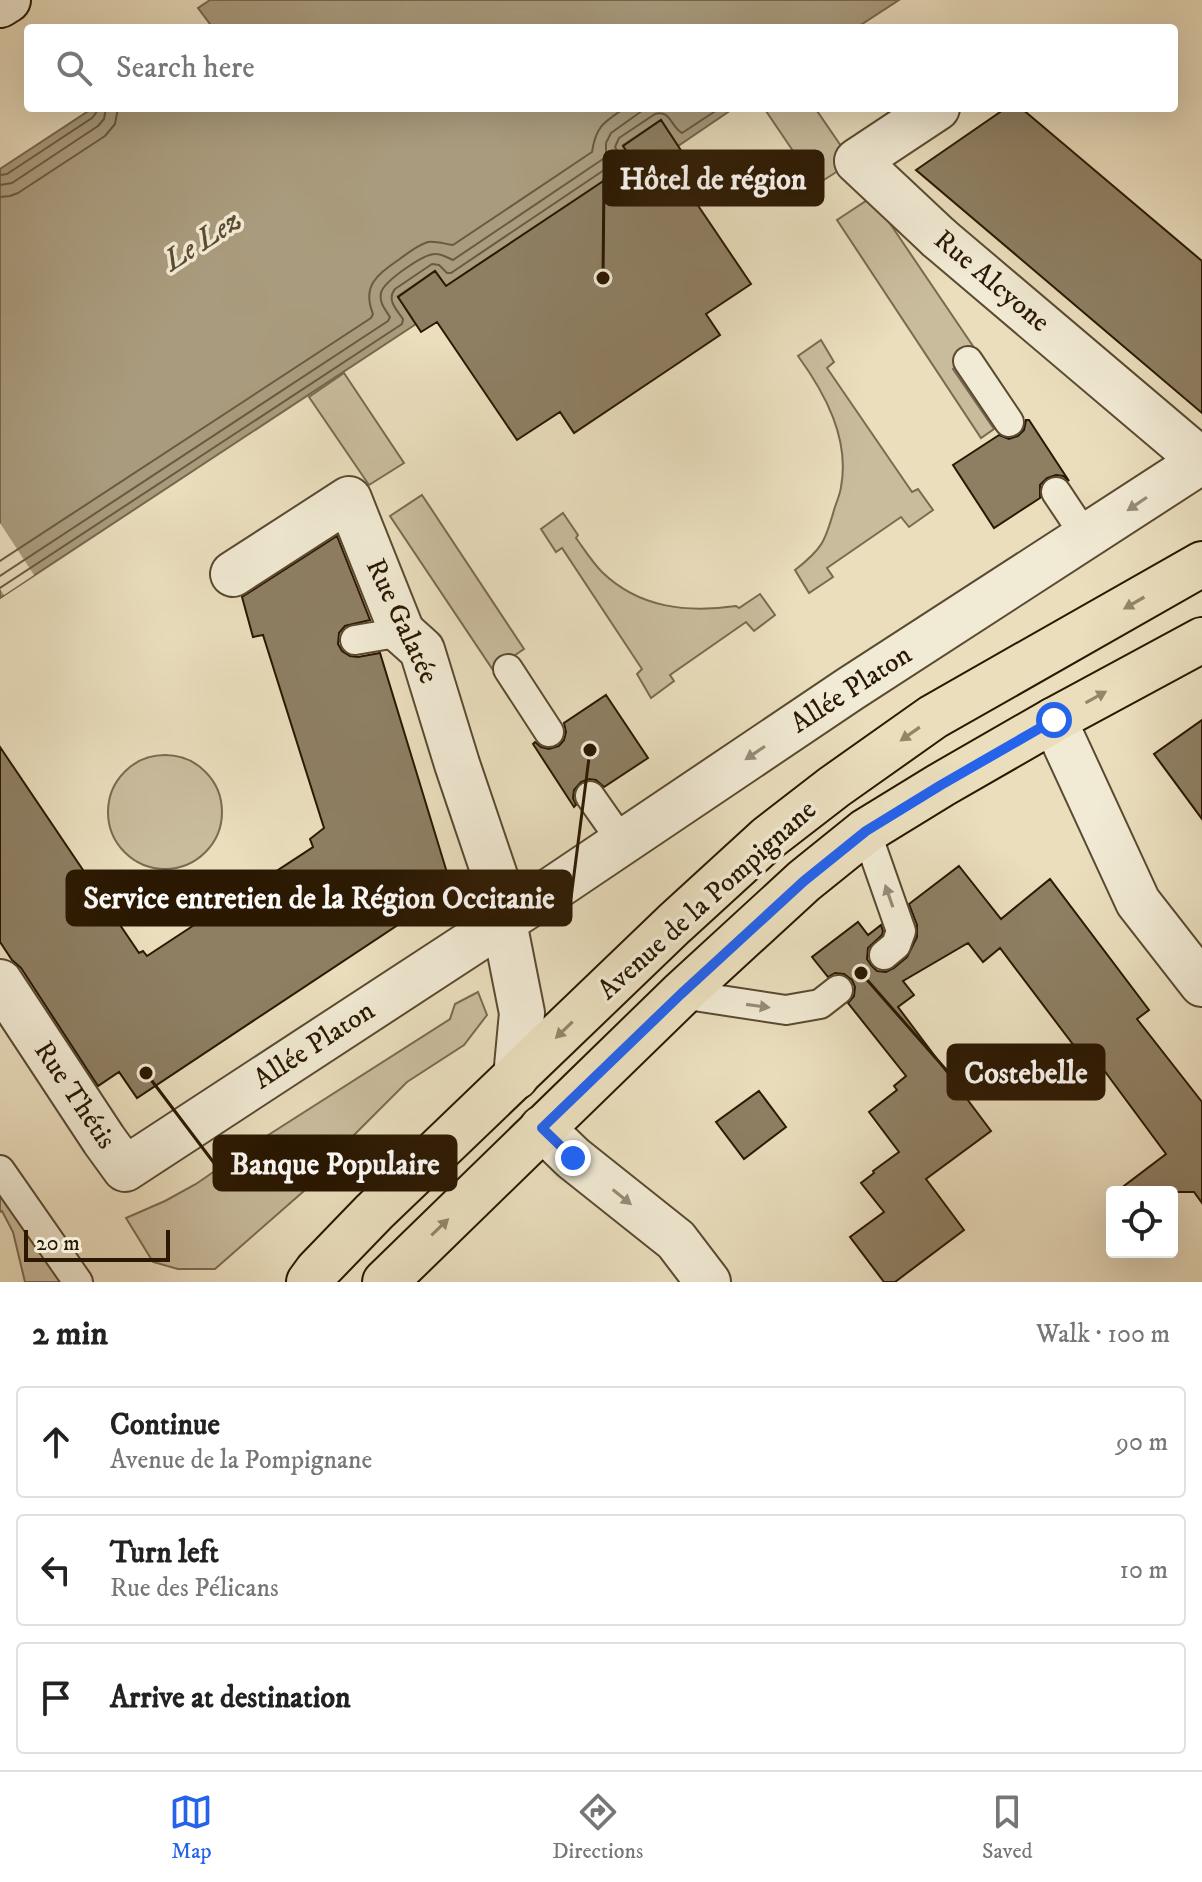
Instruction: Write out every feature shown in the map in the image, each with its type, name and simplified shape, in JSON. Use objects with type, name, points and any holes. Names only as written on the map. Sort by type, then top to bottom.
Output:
[{"type":"main road","name":"Avenue de la Pompignane","points":[[310,1278],[374,1212],[768,838],[933,717],[1202,564]]},
{"type":"main road","name":"Avenue de la Pompignane","points":[[385,1282],[681,994],[804,881],[866,831],[1054,720],[1202,640]]},
{"type":"street","points":[[0,5],[8,0]]},
{"type":"street","name":"Rue Alcyone","points":[[931,112],[857,161],[939,238],[1202,461]]},
{"type":"street","name":"Allée Platon","points":[[125,1169],[504,922],[837,698],[1202,461]]},
{"type":"street","name":"Rue Galatée","points":[[233,574],[357,494],[402,632],[422,650],[500,891],[504,922]]},
{"type":"street","points":[[1054,720],[1138,902],[1202,984]]},
{"type":"street","points":[[504,922],[522,1013],[516,1077]]},
{"type":"street","name":"Rue Thétis","points":[[0,982],[125,1169]]},
{"type":"street","points":[[542,1128],[573,1158],[676,1240],[708,1282]]},
{"type":"lane","points":[[968,361],[1009,422]]},
{"type":"lane","points":[[1056,492],[1086,537]]},
{"type":"lane","points":[[355,640],[402,632]]},
{"type":"lane","points":[[508,669],[549,732]]},
{"type":"lane","points":[[590,796],[623,843]]},
{"type":"lane","points":[[866,831],[901,931],[896,945],[884,955]]},
{"type":"lane","points":[[681,994],[786,1010],[820,1004],[838,990]]},
{"type":"lane","points":[[0,1170],[78,1282]]},
{"type":"shaded area","points":[[767,112],[818,112],[852,162],[816,185]]},
{"type":"shaded area","points":[[872,197],[977,352],[953,369],[994,429],[981,438],[837,220]]},
{"type":"shaded area","points":[[821,340],[834,362],[827,368],[912,492],[918,489],[933,510],[909,527],[901,517],[827,568],[833,577],[809,593],[795,570],[825,538],[840,493],[843,469],[842,451],[833,417],[798,356]]},
{"type":"shaded area","points":[[344,373],[404,463],[369,485],[309,397]]},
{"type":"shaded area","points":[[422,495],[524,649],[493,670],[390,516]]},
{"type":"shaded area","points":[[563,513],[578,535],[576,538],[598,568],[632,593],[664,605],[700,609],[739,608],[760,594],[775,615],[754,631],[746,622],[670,675],[674,681],[651,698],[637,674],[642,669],[562,548],[556,552],[541,529]]},
{"type":"shaded area","points":[[165,755],[187,759],[205,772],[218,790],[222,812],[218,834],[205,852],[187,865],[165,869],[143,865],[125,852],[112,834],[108,812],[112,790],[125,772],[143,759]]},
{"type":"shaded area","points":[[478,992],[487,1015],[464,1045],[407,1082],[343,1146],[313,1183],[215,1269],[178,1269],[153,1262],[126,1218],[196,1184],[450,1019],[455,1004]]},
{"type":"shaded area","points":[[0,1189],[68,1282],[25,1282],[13,1232],[0,1212]]},
{"type":"water","points":[[210,0],[899,0],[862,24],[210,24],[198,8]]},
{"type":"water","name":"Le Lez","points":[[87,112],[728,112],[678,146],[661,120],[623,145],[633,161],[446,286],[435,271],[398,296],[416,324],[0,598],[0,169]]},
{"type":"pier","points":[[0,523],[34,575],[4,595],[0,589]]},
{"type":"building","points":[[1000,112],[1026,112],[1202,261],[1202,413],[916,170]]},
{"type":"building","points":[[661,120],[684,155],[670,164],[751,284],[706,314],[720,335],[574,433],[560,412],[517,440],[437,322],[421,332],[398,297],[435,271],[446,286],[587,192],[633,161],[623,146]]},
{"type":"building","points":[[1026,420],[1029,420],[1069,481],[1056,475],[1047,478],[1040,485],[1040,498],[994,528],[953,465],[999,435],[1009,439],[1018,436],[1024,430]]},
{"type":"building","points":[[337,536],[370,620],[345,626],[339,633],[338,644],[350,656],[380,653],[452,889],[137,1098],[119,1072],[98,1086],[21,968],[0,942],[0,747],[139,953],[143,951],[147,956],[313,847],[310,839],[324,828],[263,635],[253,637],[242,597]]},
{"type":"building","points":[[606,695],[648,758],[604,787],[596,780],[581,782],[574,790],[574,807],[533,744],[535,742],[549,749],[559,746],[566,732],[564,723]]},
{"type":"building","points":[[1202,720],[1202,819],[1154,754]]},
{"type":"building","points":[[959,866],[1001,919],[1050,879],[1149,1010],[1137,1019],[1202,1102],[1202,1203],[1194,1192],[1178,1192],[1178,1186],[1124,1186],[1166,1154],[1092,1054],[1084,1059],[1000,948],[983,962],[968,943],[903,981],[914,995],[898,1007],[991,1131],[926,1179],[964,1230],[895,1282],[884,1282],[850,1237],[884,1212],[861,1183],[899,1152],[869,1112],[897,1090],[894,1086],[906,1076],[848,1003],[854,996],[852,980],[844,974],[835,973],[828,977],[812,957],[858,922],[868,935],[881,925],[882,935],[868,948],[867,959],[877,971],[886,972],[894,968],[907,957],[917,937],[917,925],[909,904]]},
{"type":"building","points":[[759,1091],[786,1127],[744,1159],[716,1122]]},
{"type":"place","name":"Hôtel de région","points":[[603,278]]},
{"type":"place","name":"Service entretien de la Région Occitanie","points":[[590,750]]},
{"type":"place","name":"Costebelle","points":[[861,973]]},
{"type":"place","name":"Banque Populaire","points":[[146,1073]]},
{"type":"route","points":[[573,1158],[542,1128],[804,881],[866,831],[1054,720]]}]
